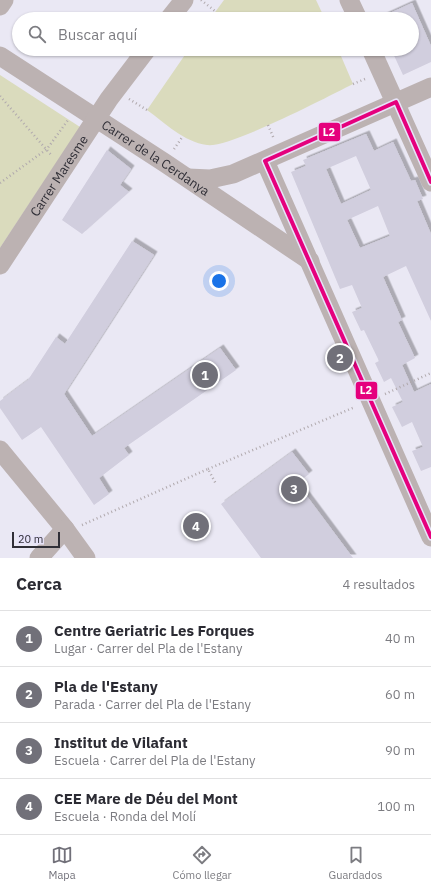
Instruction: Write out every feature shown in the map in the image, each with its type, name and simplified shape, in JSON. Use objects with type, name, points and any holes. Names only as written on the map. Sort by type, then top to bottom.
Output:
[{"type":"street","points":[[0,6],[4,0]]},
{"type":"street","points":[[175,12],[184,0]]},
{"type":"street","points":[[349,0],[355,12]]},
{"type":"street","name":"Carrer de la Cerdanya","points":[[0,56],[188,178],[310,261]]},
{"type":"street","name":"Carrer Maresme","points":[[0,265],[96,119],[142,56]]},
{"type":"street","points":[[374,56],[431,182]]},
{"type":"street","points":[[188,178],[210,179],[233,174],[431,87]]},
{"type":"street","points":[[265,161],[431,537]]},
{"type":"street","points":[[0,450],[66,530],[86,558]]},
{"type":"street","points":[[39,558],[66,530]]},
{"type":"path","points":[[200,0],[215,11]]},
{"type":"path","points":[[0,96],[54,159]]},
{"type":"path","points":[[0,183],[47,149],[77,106]]},
{"type":"path","points":[[66,530],[431,373]]},
{"type":"path","points":[[208,469],[216,484]]},
{"type":"green space","points":[[224,0],[316,0],[322,12],[215,12]]},
{"type":"green space","points":[[184,56],[341,56],[353,84],[279,120],[236,139],[219,144],[207,145],[190,140],[147,110]]},
{"type":"green space","points":[[0,75],[80,127],[0,248]]},
{"type":"building","points":[[412,3],[416,12],[392,12]]},
{"type":"building","points":[[419,19],[431,46],[431,62],[403,75],[394,56],[419,56]]},
{"type":"building","points":[[366,134],[374,151],[393,142],[411,181],[415,180],[423,199],[417,201],[431,234],[431,321],[406,266],[383,277],[402,320],[398,322],[415,358],[402,365],[414,392],[431,384],[431,467],[421,471],[412,451],[423,447],[412,422],[402,427],[392,407],[403,402],[391,378],[384,382],[375,363],[379,361],[364,330],[361,331],[352,312],[362,308],[352,285],[340,289],[291,172],[306,166],[303,160]],"holes":[[[356,156],[371,190],[341,204],[326,169]],[[378,206],[390,236],[360,248],[347,220]]]},
{"type":"building","points":[[107,150],[131,169],[120,185],[129,192],[82,234],[62,220]]},
{"type":"building","points":[[132,241],[154,255],[64,394],[92,436],[220,348],[236,370],[124,448],[129,455],[99,478],[109,494],[94,505],[41,427],[22,440],[0,408],[0,401],[28,380],[56,337],[65,344]]},
{"type":"building","points":[[292,452],[309,474],[297,483],[353,558],[261,558],[221,504]]},
{"type":"transit line","name":"L2","points":[[431,182],[396,102],[265,161],[431,537]]},
{"type":"place","name":"Pla de l'Estany","points":[[340,358]]},
{"type":"place","name":"Centre Geriatric Les Forques","points":[[205,375]]},
{"type":"place","name":"Institut de Vilafant","points":[[294,489]]},
{"type":"place","name":"CEE Mare de Déu del Mont","points":[[196,526]]}]
